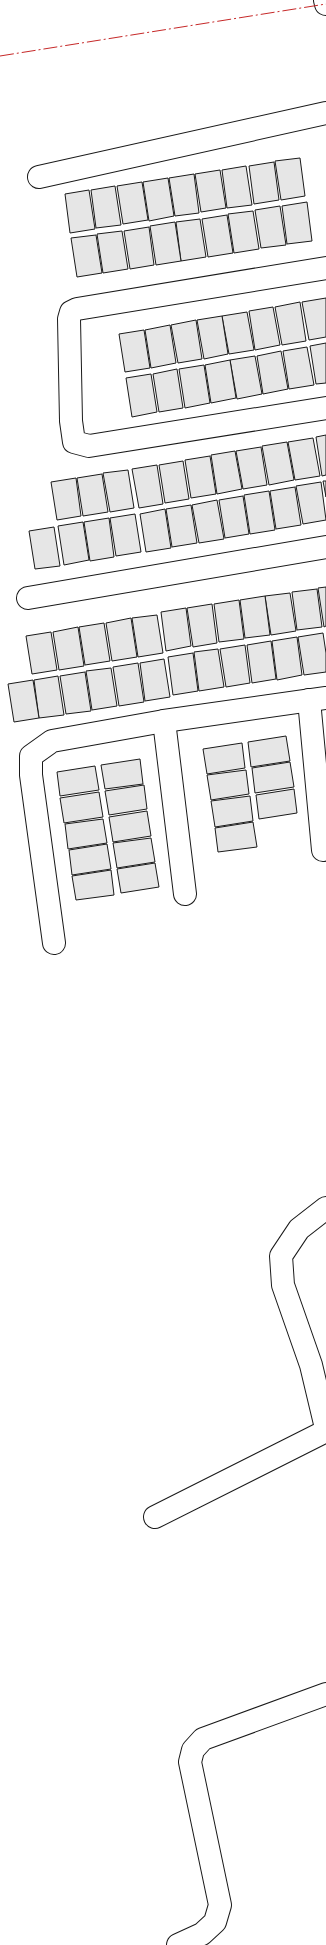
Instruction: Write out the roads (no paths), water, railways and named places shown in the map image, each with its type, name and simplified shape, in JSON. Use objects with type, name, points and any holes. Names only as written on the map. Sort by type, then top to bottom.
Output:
[{"type":"street","points":[[325,0],[326,4]]},
{"type":"street","points":[[39,177],[326,113]]},
{"type":"street","points":[[326,268],[76,310],[71,312],[69,319],[71,421],[74,442],[89,446],[326,408]]},
{"type":"street","points":[[28,598],[326,547]]},
{"type":"street","points":[[54,943],[31,775],[31,756],[52,741],[164,721],[318,699],[323,850]]},
{"type":"street","points":[[164,721],[185,894]]},
{"type":"street","points":[[155,1517],[326,1430],[311,1365],[283,1285],[281,1256],[299,1230],[326,1208]]},
{"type":"street","points":[[178,1945],[202,1934],[215,1922],[220,1905],[190,1762],[192,1750],[203,1739],[326,1694]]}]
